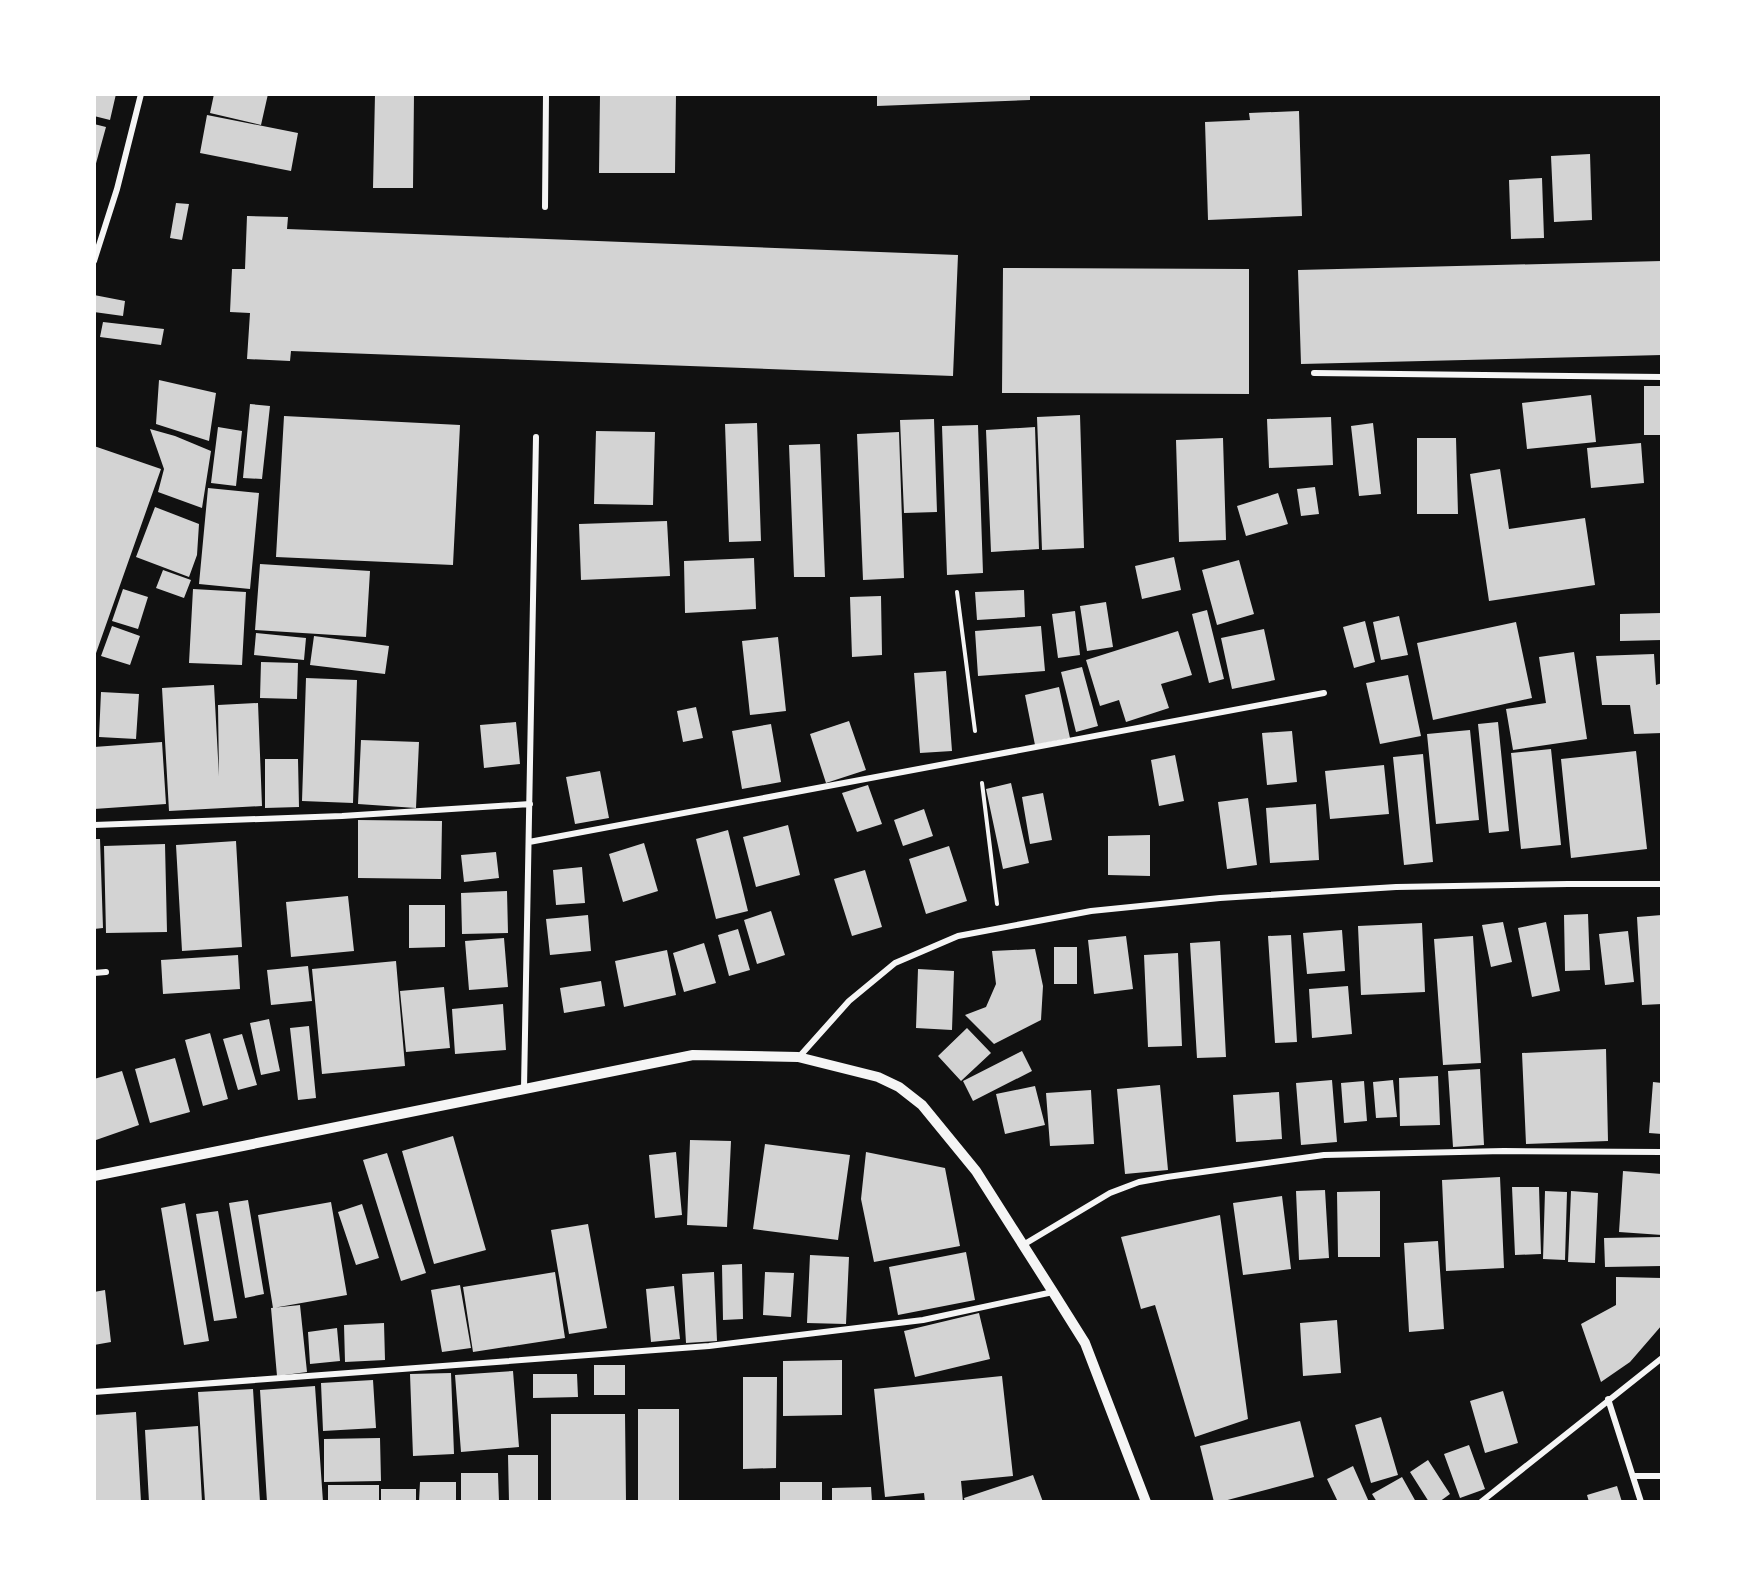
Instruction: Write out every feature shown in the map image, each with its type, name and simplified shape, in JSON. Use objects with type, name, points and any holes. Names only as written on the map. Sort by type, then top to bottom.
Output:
[{"type":"street","points":[[94,261],[117,189],[141,94]]},
{"type":"street","points":[[545,207],[546,94]]},
{"type":"street","points":[[1314,372],[1662,377]]},
{"type":"street","points":[[524,1088],[536,437]]},
{"type":"street","points":[[529,842],[1324,693]]},
{"type":"street","points":[[94,825],[342,816],[530,804]]},
{"type":"street","points":[[798,1057],[849,1001],[895,963],[958,936],[1091,911],[1220,898],[1396,887],[1662,884]]},
{"type":"street","points":[[94,973],[106,972]]},
{"type":"street","points":[[94,1176],[693,1055],[798,1057],[878,1077],[899,1087],[922,1105],[976,1171],[1053,1292],[1085,1343],[1146,1502]]},
{"type":"street","points":[[1023,1245],[1110,1193],[1139,1182],[1167,1177],[1324,1155],[1483,1151],[1662,1152]]},
{"type":"street","points":[[94,1392],[709,1346],[923,1320],[1053,1292]]},
{"type":"street","points":[[1481,1502],[1662,1358]]},
{"type":"street","points":[[1608,1399],[1641,1502]]},
{"type":"street","points":[[1633,1476],[1662,1476]]},
{"type":"building","points":[[94,94],[116,94],[110,120],[94,116]]},
{"type":"building","points":[[214,94],[268,94],[261,125],[210,113]]},
{"type":"building","points":[[375,94],[414,94],[413,188],[373,188]]},
{"type":"building","points":[[600,94],[676,94],[675,173],[599,173]]},
{"type":"building","points":[[877,94],[1030,94],[1030,100],[877,106]]},
{"type":"building","points":[[1299,111],[1302,216],[1208,220],[1205,122],[1250,120],[1249,113]]},
{"type":"building","points":[[207,115],[298,133],[291,171],[200,153]]},
{"type":"building","points":[[94,124],[106,127],[95,167],[94,167]]},
{"type":"building","points":[[1590,154],[1592,220],[1554,222],[1551,156]]},
{"type":"building","points":[[1542,178],[1544,238],[1511,239],[1509,180]]},
{"type":"building","points":[[176,203],[189,204],[182,240],[170,238]]},
{"type":"building","points":[[247,216],[288,217],[287,229],[958,255],[953,376],[291,351],[290,361],[247,359],[250,313],[230,312],[232,269],[245,269]]},
{"type":"building","points":[[1662,261],[1662,355],[1301,364],[1298,270]]},
{"type":"building","points":[[1003,268],[1249,269],[1249,394],[1002,393]]},
{"type":"building","points":[[94,295],[125,301],[123,316],[94,312]]},
{"type":"building","points":[[103,322],[164,329],[161,345],[100,337]]},
{"type":"building","points":[[159,380],[216,393],[209,441],[156,424]]},
{"type":"building","points":[[1644,386],[1662,386],[1662,435],[1644,435]]},
{"type":"building","points":[[1591,395],[1596,442],[1527,449],[1522,403]]},
{"type":"building","points":[[250,404],[270,406],[262,479],[243,478]]},
{"type":"building","points":[[1080,415],[1084,548],[1042,550],[1037,417]]},
{"type":"building","points":[[284,416],[460,425],[453,565],[276,557]]},
{"type":"building","points":[[1331,417],[1333,465],[1269,468],[1267,419]]},
{"type":"building","points":[[934,419],[937,512],[904,513],[900,420]]},
{"type":"building","points":[[757,423],[761,541],[729,542],[725,424]]},
{"type":"building","points":[[1373,423],[1381,494],[1359,496],[1351,426]]},
{"type":"building","points":[[978,425],[983,573],[947,575],[942,426]]},
{"type":"building","points":[[218,427],[242,431],[236,486],[211,483]]},
{"type":"building","points":[[1035,427],[1039,549],[991,552],[986,430]]},
{"type":"building","points":[[150,429],[175,436],[211,451],[202,508],[158,492],[164,469]]},
{"type":"building","points":[[596,431],[655,432],[653,505],[594,504]]},
{"type":"building","points":[[899,432],[904,578],[863,580],[857,434]]},
{"type":"building","points":[[1223,438],[1226,540],[1179,542],[1176,440]]},
{"type":"building","points":[[1417,438],[1456,438],[1458,514],[1417,514]]},
{"type":"building","points":[[1641,443],[1644,483],[1591,488],[1587,448]]},
{"type":"building","points":[[820,444],[825,577],[794,577],[789,445]]},
{"type":"building","points":[[94,446],[161,469],[95,656],[94,656]]},
{"type":"building","points":[[1500,469],[1509,529],[1585,518],[1595,585],[1489,601],[1470,474]]},
{"type":"building","points":[[1315,487],[1319,514],[1301,516],[1297,489]]},
{"type":"building","points":[[208,488],[259,493],[250,589],[199,584]]},
{"type":"building","points":[[1278,493],[1288,524],[1246,536],[1237,506]]},
{"type":"building","points":[[155,507],[199,524],[197,555],[189,577],[136,557]]},
{"type":"building","points":[[667,521],[670,576],[581,580],[579,524]]},
{"type":"building","points":[[1174,557],[1181,590],[1142,599],[1135,566]]},
{"type":"building","points":[[754,558],[756,609],[685,613],[684,561]]},
{"type":"building","points":[[1239,560],[1254,614],[1217,625],[1202,570]]},
{"type":"building","points":[[260,564],[370,571],[366,637],[255,630]]},
{"type":"building","points":[[163,570],[191,580],[184,598],[156,588]]},
{"type":"building","points":[[123,589],[148,597],[138,629],[112,621]]},
{"type":"building","points":[[193,589],[246,592],[242,665],[189,663]]},
{"type":"building","points":[[1024,590],[1025,617],[977,620],[975,592]]},
{"type":"building","points":[[881,596],[882,655],[852,657],[850,597]]},
{"type":"building","points":[[1106,602],[1113,647],[1087,651],[1080,606]]},
{"type":"building","points":[[1207,610],[1224,679],[1209,683],[1192,614]]},
{"type":"building","points":[[1075,611],[1080,655],[1058,658],[1052,614]]},
{"type":"building","points":[[1662,613],[1662,640],[1620,641],[1620,614]]},
{"type":"building","points":[[1399,616],[1408,655],[1381,660],[1373,622]]},
{"type":"building","points":[[1365,621],[1375,662],[1354,668],[1343,627]]},
{"type":"building","points":[[1516,622],[1532,698],[1433,720],[1417,643]]},
{"type":"building","points":[[112,626],[140,636],[130,665],[101,656]]},
{"type":"building","points":[[1041,626],[1045,671],[978,676],[975,631]]},
{"type":"building","points":[[1264,629],[1275,680],[1232,689],[1221,638]]},
{"type":"building","points":[[1178,631],[1192,675],[1161,684],[1169,708],[1126,722],[1119,700],[1100,706],[1086,660]]},
{"type":"building","points":[[256,633],[306,638],[304,660],[254,655]]},
{"type":"building","points":[[314,636],[389,646],[385,674],[310,665]]},
{"type":"building","points":[[778,637],[786,711],[750,715],[742,641]]},
{"type":"building","points":[[1574,652],[1587,739],[1513,750],[1506,709],[1546,703],[1539,657]]},
{"type":"building","points":[[1654,654],[1656,685],[1662,683],[1662,733],[1634,734],[1630,705],[1602,705],[1596,656]]},
{"type":"building","points":[[261,662],[298,663],[297,699],[260,698]]},
{"type":"building","points":[[1082,667],[1098,726],[1076,732],[1061,672]]},
{"type":"building","points":[[946,671],[952,751],[920,753],[914,673]]},
{"type":"building","points":[[1408,675],[1421,736],[1380,744],[1366,683]]},
{"type":"building","points":[[306,678],[357,680],[353,803],[302,801]]},
{"type":"building","points":[[214,685],[219,776],[218,705],[258,703],[262,806],[169,811],[162,688]]},
{"type":"building","points":[[1059,687],[1070,738],[1035,745],[1025,695]]},
{"type":"building","points":[[101,692],[139,694],[136,739],[99,737]]},
{"type":"building","points":[[696,707],[703,738],[683,742],[677,711]]},
{"type":"building","points":[[849,721],[866,770],[826,783],[810,734]]},
{"type":"building","points":[[516,722],[520,764],[484,768],[480,725]]},
{"type":"building","points":[[1498,722],[1509,831],[1489,833],[1478,724]]},
{"type":"building","points":[[771,724],[781,782],[742,789],[732,731]]},
{"type":"building","points":[[1470,730],[1479,820],[1436,824],[1427,734]]},
{"type":"building","points":[[1292,731],[1297,782],[1267,785],[1262,733]]},
{"type":"building","points":[[361,740],[419,742],[416,808],[358,804]]},
{"type":"building","points":[[162,742],[166,804],[94,809],[94,747]]},
{"type":"building","points":[[1551,749],[1561,845],[1521,849],[1511,753]]},
{"type":"building","points":[[1636,751],[1647,849],[1571,858],[1561,759]]},
{"type":"building","points":[[1423,754],[1433,862],[1404,865],[1393,757]]},
{"type":"building","points":[[1175,755],[1184,801],[1159,806],[1151,760]]},
{"type":"building","points":[[265,759],[298,759],[299,807],[265,808]]},
{"type":"building","points":[[1384,765],[1389,814],[1330,819],[1325,771]]},
{"type":"building","points":[[600,771],[609,818],[575,824],[566,777]]},
{"type":"building","points":[[1011,783],[1029,863],[1003,869],[986,789]]},
{"type":"building","points":[[868,785],[882,824],[857,832],[842,793]]},
{"type":"building","points":[[1043,793],[1052,840],[1030,844],[1022,797]]},
{"type":"building","points":[[1248,798],[1257,865],[1227,869],[1218,802]]},
{"type":"building","points":[[1316,804],[1319,860],[1270,863],[1266,808]]},
{"type":"building","points":[[924,809],[933,836],[903,846],[894,820]]},
{"type":"building","points":[[358,820],[442,821],[441,879],[358,878]]},
{"type":"building","points":[[788,825],[800,875],[756,887],[743,837]]},
{"type":"building","points":[[728,830],[748,911],[716,919],[696,839]]},
{"type":"building","points":[[1150,835],[1150,876],[1108,875],[1108,836]]},
{"type":"building","points":[[94,839],[100,839],[103,928],[94,929]]},
{"type":"building","points":[[236,841],[242,947],[182,951],[176,845]]},
{"type":"building","points":[[644,843],[658,891],[623,902],[609,854]]},
{"type":"building","points":[[165,844],[167,932],[106,933],[104,846]]},
{"type":"building","points":[[949,846],[967,901],[926,914],[909,859]]},
{"type":"building","points":[[496,852],[499,878],[464,882],[461,855]]},
{"type":"building","points":[[582,867],[585,903],[556,905],[553,870]]},
{"type":"building","points":[[865,870],[882,927],[852,936],[834,879]]},
{"type":"building","points":[[507,891],[508,933],[462,934],[461,893]]},
{"type":"building","points":[[348,896],[354,951],[291,957],[286,902]]},
{"type":"building","points":[[409,905],[445,905],[445,947],[409,948]]},
{"type":"building","points":[[771,911],[785,955],[757,964],[744,920]]},
{"type":"building","points":[[1588,914],[1590,970],[1565,971],[1564,915]]},
{"type":"building","points":[[588,915],[591,951],[550,955],[546,919]]},
{"type":"building","points":[[1662,915],[1662,1004],[1642,1005],[1637,917]]},
{"type":"building","points":[[1503,922],[1512,962],[1491,967],[1482,925]]},
{"type":"building","points":[[1546,922],[1560,991],[1532,997],[1518,928]]},
{"type":"building","points":[[1422,923],[1425,992],[1361,995],[1358,926]]},
{"type":"building","points":[[738,929],[750,970],[729,976],[718,935]]},
{"type":"building","points":[[1342,930],[1345,971],[1307,974],[1303,933]]},
{"type":"building","points":[[1628,931],[1634,982],[1605,985],[1599,934]]},
{"type":"building","points":[[1291,935],[1297,1042],[1275,1043],[1268,936]]},
{"type":"building","points":[[1126,936],[1133,989],[1094,994],[1088,940]]},
{"type":"building","points":[[1473,936],[1481,1063],[1443,1065],[1434,939]]},
{"type":"building","points":[[504,938],[508,987],[469,990],[465,941]]},
{"type":"building","points":[[1220,941],[1226,1057],[1197,1058],[1190,943]]},
{"type":"building","points":[[704,943],[716,983],[684,992],[673,953]]},
{"type":"building","points":[[1054,947],[1077,947],[1077,984],[1054,984]]},
{"type":"building","points":[[1035,949],[1043,986],[1041,1020],[994,1044],[965,1015],[986,1007],[996,984],[992,951]]},
{"type":"building","points":[[667,950],[676,995],[624,1007],[615,961]]},
{"type":"building","points":[[1178,953],[1182,1046],[1148,1047],[1144,955]]},
{"type":"building","points":[[238,955],[240,989],[163,994],[161,960]]},
{"type":"building","points":[[396,961],[405,1066],[322,1074],[312,969]]},
{"type":"building","points":[[308,966],[312,1001],[271,1005],[267,970]]},
{"type":"building","points":[[918,969],[954,971],[952,1030],[916,1028]]},
{"type":"building","points":[[601,981],[605,1006],[564,1013],[560,988]]},
{"type":"building","points":[[1348,986],[1352,1034],[1312,1038],[1309,989]]},
{"type":"building","points":[[444,987],[450,1048],[406,1052],[400,991]]},
{"type":"building","points":[[503,1004],[506,1050],[455,1054],[452,1009]]},
{"type":"building","points":[[269,1019],[280,1071],[261,1075],[250,1023]]},
{"type":"building","points":[[309,1026],[316,1098],[298,1100],[290,1028]]},
{"type":"building","points":[[967,1028],[991,1053],[961,1081],[938,1056]]},
{"type":"building","points":[[210,1033],[228,1099],[203,1106],[185,1040]]},
{"type":"building","points":[[242,1034],[257,1085],[238,1090],[223,1039]]},
{"type":"building","points":[[1606,1049],[1608,1141],[1526,1144],[1522,1053]]},
{"type":"building","points":[[1022,1051],[1032,1071],[973,1101],[963,1081]]},
{"type":"building","points":[[175,1058],[190,1112],[150,1123],[135,1069]]},
{"type":"building","points":[[1480,1069],[1484,1145],[1453,1147],[1448,1071]]},
{"type":"building","points":[[122,1071],[139,1125],[96,1140],[94,1079]]},
{"type":"building","points":[[1438,1076],[1440,1125],[1400,1126],[1399,1078]]},
{"type":"building","points":[[1332,1080],[1337,1142],[1301,1145],[1296,1083]]},
{"type":"building","points":[[1393,1080],[1397,1117],[1376,1118],[1373,1082]]},
{"type":"building","points":[[1364,1081],[1367,1121],[1344,1123],[1341,1083]]},
{"type":"building","points":[[1653,1082],[1662,1083],[1662,1134],[1649,1133]]},
{"type":"building","points":[[1160,1085],[1168,1170],[1125,1174],[1117,1089]]},
{"type":"building","points":[[1035,1086],[1045,1125],[1005,1134],[996,1094]]},
{"type":"building","points":[[1091,1090],[1094,1144],[1050,1146],[1046,1093]]},
{"type":"building","points":[[1279,1092],[1282,1139],[1236,1142],[1233,1095]]},
{"type":"building","points":[[453,1136],[486,1250],[434,1264],[402,1151]]},
{"type":"building","points":[[690,1140],[731,1141],[727,1227],[687,1225]]},
{"type":"building","points":[[765,1144],[850,1155],[838,1240],[753,1229]]},
{"type":"building","points":[[676,1152],[682,1215],[655,1218],[649,1155]]},
{"type":"building","points":[[866,1152],[945,1168],[960,1246],[874,1262],[861,1199]]},
{"type":"building","points":[[387,1153],[426,1273],[401,1281],[363,1160]]},
{"type":"building","points":[[1623,1171],[1662,1174],[1662,1235],[1619,1232]]},
{"type":"building","points":[[1500,1177],[1504,1268],[1446,1271],[1442,1180]]},
{"type":"building","points":[[1512,1187],[1539,1187],[1541,1254],[1515,1255]]},
{"type":"building","points":[[1325,1190],[1329,1258],[1299,1260],[1296,1191]]},
{"type":"building","points":[[1380,1191],[1380,1257],[1338,1257],[1337,1192]]},
{"type":"building","points":[[1545,1191],[1567,1192],[1565,1260],[1543,1259]]},
{"type":"building","points":[[1571,1191],[1598,1193],[1595,1263],[1568,1262]]},
{"type":"building","points":[[1282,1196],[1291,1269],[1243,1275],[1233,1203]]},
{"type":"building","points":[[248,1200],[264,1294],[245,1298],[229,1203]]},
{"type":"building","points":[[331,1202],[347,1295],[273,1308],[258,1215]]},
{"type":"building","points":[[185,1203],[209,1341],[184,1345],[161,1208]]},
{"type":"building","points":[[362,1204],[379,1258],[356,1265],[338,1212]]},
{"type":"building","points":[[218,1211],[237,1318],[214,1321],[196,1214]]},
{"type":"building","points":[[1220,1215],[1248,1419],[1195,1437],[1155,1305],[1141,1309],[1121,1237]]},
{"type":"building","points":[[588,1224],[607,1328],[569,1334],[551,1230]]},
{"type":"building","points":[[1662,1237],[1662,1266],[1605,1267],[1604,1238]]},
{"type":"building","points":[[1438,1241],[1444,1329],[1409,1332],[1404,1243]]},
{"type":"building","points":[[966,1252],[975,1300],[898,1315],[889,1267]]},
{"type":"building","points":[[810,1255],[849,1257],[846,1324],[807,1323]]},
{"type":"building","points":[[742,1264],[743,1319],[723,1320],[722,1265]]},
{"type":"building","points":[[555,1272],[565,1338],[473,1352],[463,1287]]},
{"type":"building","points":[[714,1272],[717,1341],[686,1343],[682,1274]]},
{"type":"building","points":[[765,1272],[794,1273],[791,1317],[763,1315]]},
{"type":"building","points":[[1616,1277],[1662,1278],[1662,1325],[1630,1362],[1601,1382],[1581,1324],[1616,1305]]},
{"type":"building","points":[[460,1285],[471,1348],[442,1352],[431,1290]]},
{"type":"building","points":[[674,1286],[680,1339],[651,1342],[646,1289]]},
{"type":"building","points":[[105,1290],[111,1342],[94,1345],[94,1292]]},
{"type":"building","points":[[300,1305],[307,1372],[277,1376],[271,1308]]},
{"type":"building","points":[[979,1313],[990,1359],[915,1377],[904,1331]]},
{"type":"building","points":[[1337,1320],[1341,1373],[1303,1376],[1300,1323]]},
{"type":"building","points":[[384,1323],[385,1360],[345,1362],[344,1325]]},
{"type":"building","points":[[337,1328],[340,1361],[310,1364],[308,1332]]},
{"type":"building","points":[[842,1360],[842,1415],[783,1416],[783,1361]]},
{"type":"building","points":[[594,1365],[625,1365],[625,1395],[594,1395]]},
{"type":"building","points":[[513,1371],[519,1447],[461,1452],[455,1375]]},
{"type":"building","points":[[451,1373],[454,1454],[413,1456],[410,1374]]},
{"type":"building","points":[[533,1374],[577,1374],[578,1397],[533,1398]]},
{"type":"building","points":[[1002,1376],[1013,1476],[961,1481],[963,1502],[925,1502],[924,1493],[885,1497],[874,1389]]},
{"type":"building","points":[[743,1377],[777,1377],[776,1468],[743,1469]]},
{"type":"building","points":[[373,1380],[376,1428],[323,1431],[321,1383]]},
{"type":"building","points":[[315,1386],[323,1502],[267,1502],[260,1390]]},
{"type":"building","points":[[253,1389],[260,1502],[205,1502],[198,1392]]},
{"type":"building","points":[[1503,1391],[1518,1443],[1485,1453],[1470,1401]]},
{"type":"building","points":[[638,1409],[679,1409],[679,1502],[638,1502]]},
{"type":"building","points":[[136,1412],[141,1502],[94,1502],[94,1415]]},
{"type":"building","points":[[551,1414],[625,1414],[626,1502],[551,1502]]},
{"type":"building","points":[[1381,1417],[1398,1475],[1371,1483],[1355,1425]]},
{"type":"building","points":[[1300,1421],[1314,1477],[1214,1502],[1200,1446]]},
{"type":"building","points":[[198,1426],[202,1502],[149,1502],[145,1430]]},
{"type":"building","points":[[380,1438],[381,1481],[324,1482],[324,1439]]},
{"type":"building","points":[[1469,1445],[1485,1489],[1460,1498],[1444,1454]]},
{"type":"building","points":[[508,1455],[538,1455],[538,1502],[509,1502]]},
{"type":"building","points":[[1428,1460],[1450,1494],[1439,1502],[1429,1502],[1410,1472]]},
{"type":"building","points":[[1353,1466],[1369,1502],[1338,1502],[1327,1479]]},
{"type":"building","points":[[461,1473],[498,1473],[499,1502],[461,1502]]},
{"type":"building","points":[[1033,1475],[1043,1502],[965,1502],[964,1498]]},
{"type":"building","points":[[1402,1477],[1416,1502],[1377,1502],[1372,1494]]},
{"type":"building","points":[[420,1482],[456,1482],[456,1502],[419,1502]]},
{"type":"building","points":[[780,1482],[822,1482],[822,1502],[780,1502]]},
{"type":"building","points":[[328,1485],[379,1485],[379,1502],[328,1502]]},
{"type":"building","points":[[1617,1486],[1622,1502],[1589,1502],[1587,1495]]},
{"type":"building","points":[[871,1487],[872,1502],[832,1502],[832,1488]]},
{"type":"building","points":[[381,1489],[416,1489],[416,1502],[381,1502]]}]
